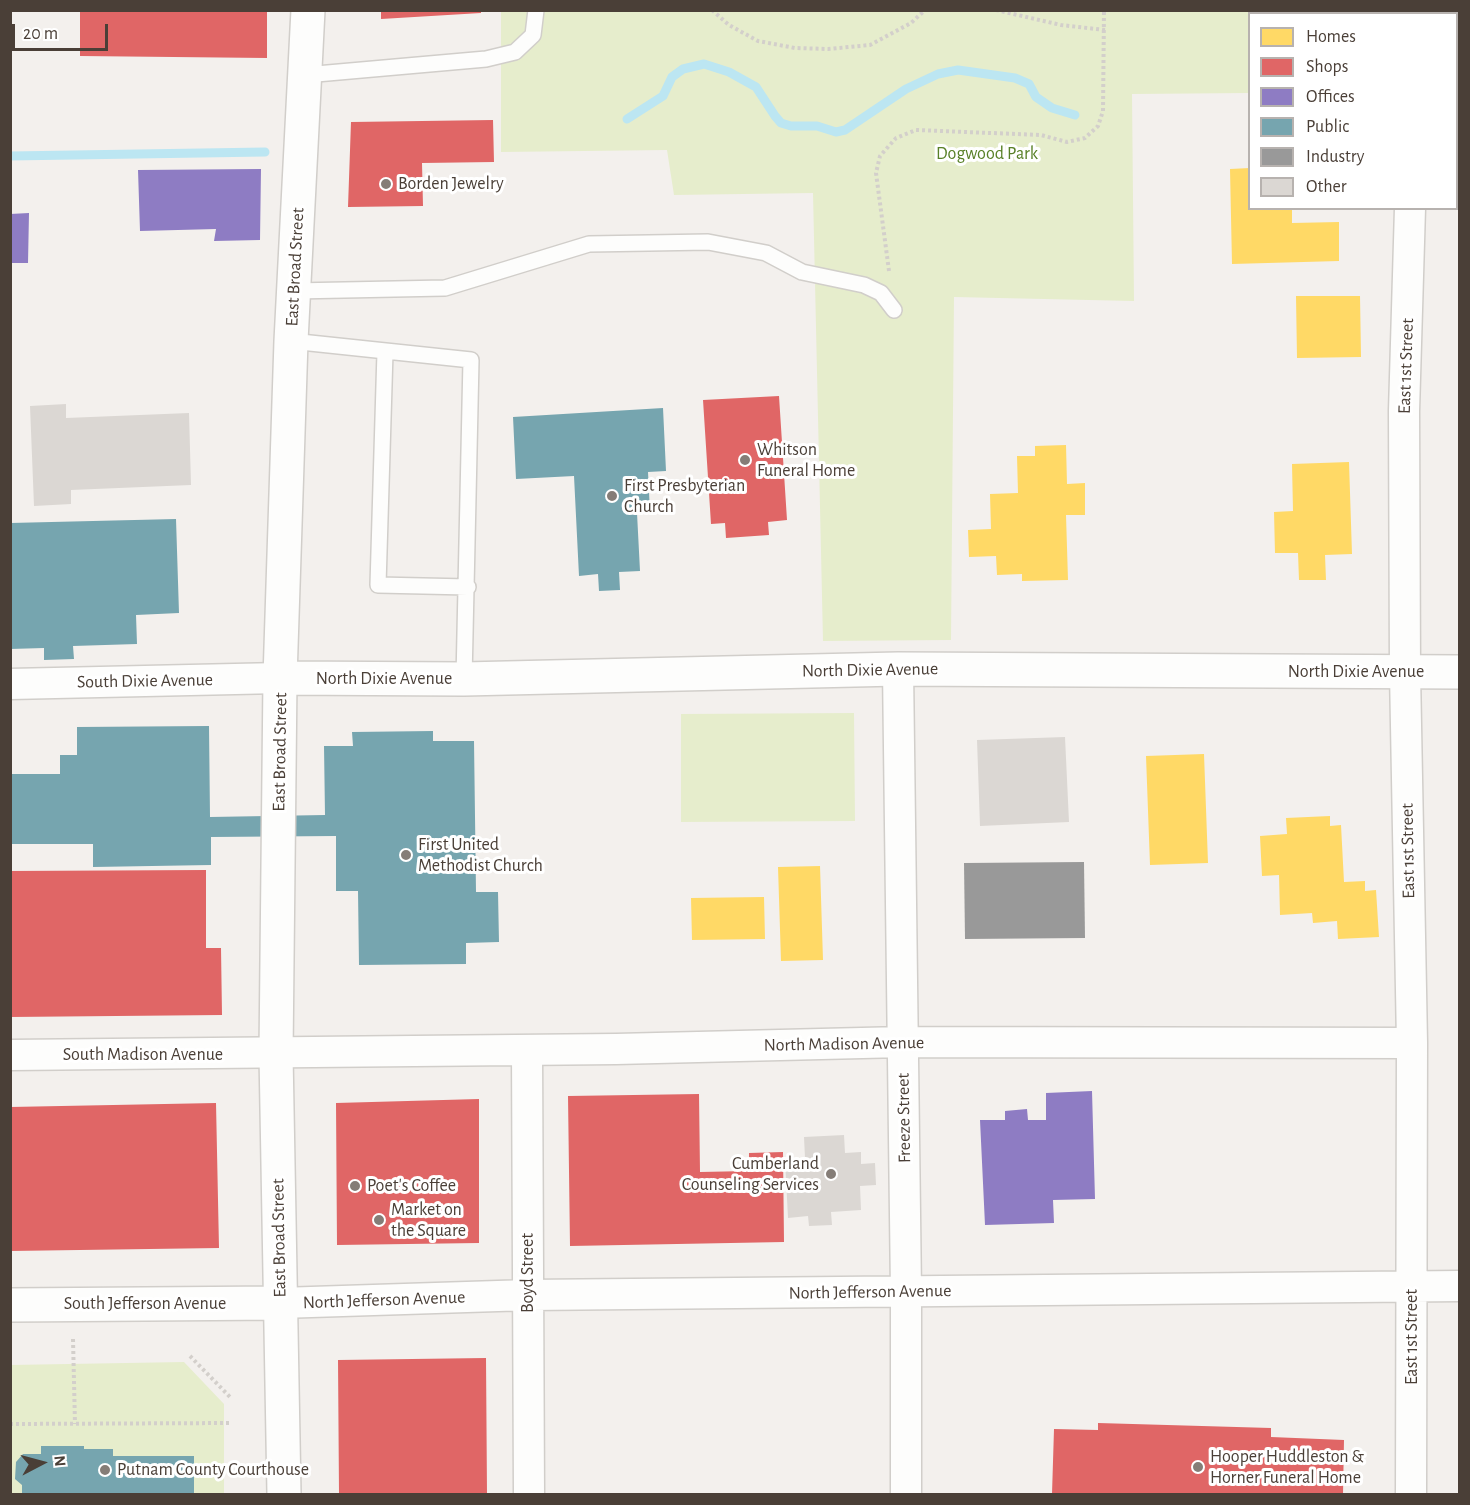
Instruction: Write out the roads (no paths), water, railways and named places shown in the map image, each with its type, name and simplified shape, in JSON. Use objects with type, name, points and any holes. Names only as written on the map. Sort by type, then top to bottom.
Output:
[{"type":"street","name":"East Broad Street","points":[[284,1494],[276,1054],[280,678],[291,341],[308,10]]},
{"type":"street","name":"East 1st Street","points":[[1410,210],[1404,411],[1405,672],[1412,1043],[1411,1494]]},
{"type":"street","name":"North Dixie Avenue","points":[[280,678],[464,679],[898,669],[1460,672]]},
{"type":"street","name":"Freeze Street","points":[[898,669],[906,1292],[906,1494]]},
{"type":"street","name":"South Dixie Avenue","points":[[10,684],[280,678]]},
{"type":"street","name":"North Madison Avenue","points":[[276,1054],[903,1042],[1412,1043]]},
{"type":"street","name":"Boyd Street","points":[[527,1050],[530,1494]]},
{"type":"street","name":"South Madison Avenue","points":[[10,1055],[276,1054]]},
{"type":"street","name":"North Jefferson Avenue","points":[[280,1303],[529,1295],[1460,1286]]},
{"type":"street","name":"South Jefferson Avenue","points":[[10,1305],[280,1303]]},
{"type":"lane","points":[[305,75],[486,59],[515,52],[533,34],[536,10]]},
{"type":"lane","points":[[294,291],[445,288],[589,244],[708,242],[766,253],[802,272],[864,285],[881,293],[894,310]]},
{"type":"lane","points":[[291,341],[471,360],[468,587],[464,679]]},
{"type":"lane","points":[[385,352],[378,585],[468,587]]},
{"type":"waterway","points":[[627,119],[663,96],[672,77],[683,69],[704,64],[729,72],[756,87],[781,123],[791,126],[817,126],[836,132],[845,130],[906,89],[938,74],[958,70],[1015,78],[1029,84],[1036,97],[1052,108],[1075,115]]},
{"type":"waterway","points":[[10,156],[265,152]]},
{"type":"place","name":"Borden Jewelry","points":[[386,184]]},
{"type":"place","name":"Whitson Funeral Home","points":[[745,460]]},
{"type":"place","name":"First Presbyterian Church","points":[[612,496]]},
{"type":"place","name":"First United Methodist Church","points":[[406,855]]},
{"type":"place","name":"Cumberland Counseling Services","points":[[831,1174]]},
{"type":"place","name":"Poet's Coffee","points":[[355,1186]]},
{"type":"place","name":"Market on the Square","points":[[379,1220]]},
{"type":"place","name":"Hooper Huddleston & Horner Funeral Home","points":[[1198,1467]]},
{"type":"place","name":"Putnam County Courthouse","points":[[105,1470]]},
{"type":"park label","name":"Dogwood Park","points":[[987,154]]}]
